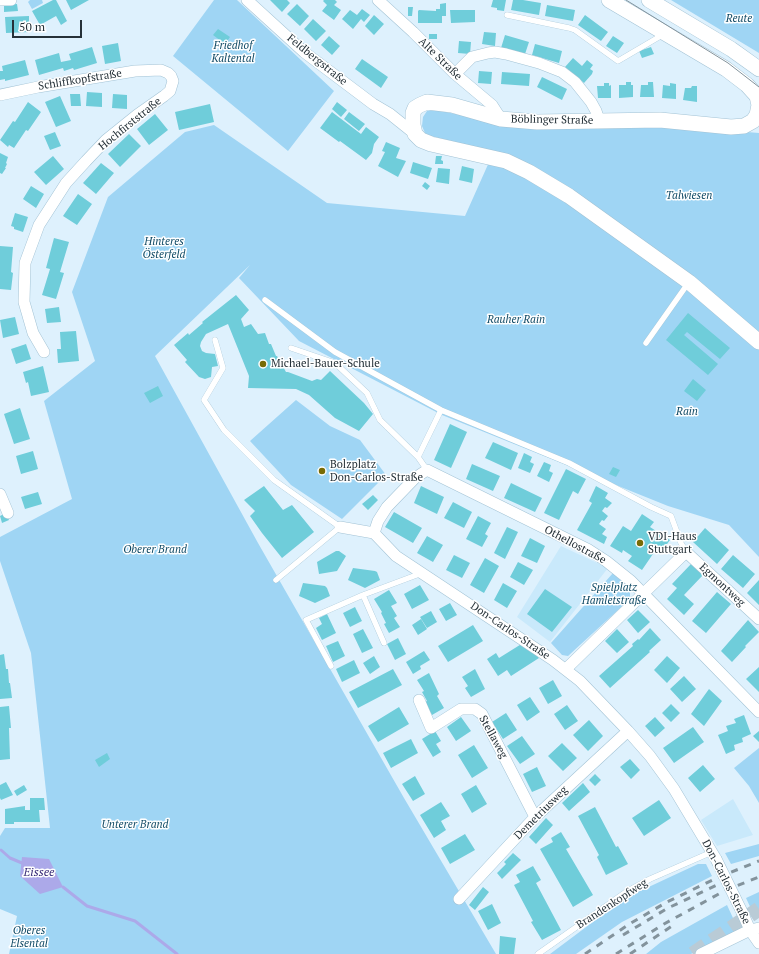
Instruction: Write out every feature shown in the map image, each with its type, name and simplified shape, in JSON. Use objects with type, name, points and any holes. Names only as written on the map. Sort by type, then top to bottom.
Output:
[{"type":"main road","name":"Böblinger Straße","points":[[415,108],[427,102],[436,102],[501,119],[537,122],[660,120],[731,127],[744,126],[753,121],[758,115],[759,105],[757,96],[747,85],[726,69],[666,32],[609,0]]},
{"type":"main road","points":[[648,0],[731,49],[759,69]]},
{"type":"main road","points":[[415,108],[413,126],[415,134],[422,140],[431,144],[506,161],[529,172],[569,196],[689,282],[759,342]]},
{"type":"street","points":[[0,0],[11,0]]},
{"type":"street","name":"Feldbergstraße","points":[[247,0],[304,52],[373,104],[390,114],[415,134]]},
{"type":"street","name":"Alte Straße","points":[[378,0],[455,74],[492,105],[501,119]]},
{"type":"street","points":[[455,74],[472,57],[495,52],[539,63],[562,72],[575,82],[591,102],[599,120]]},
{"type":"street","name":"Schliffkopfstraße","points":[[1,97],[38,87],[135,71],[161,70]]},
{"type":"street","name":"Hochfirststraße","points":[[44,352],[33,333],[24,302],[25,263],[38,225],[66,183],[101,145],[137,115],[170,91],[173,81],[171,76],[161,70]]},
{"type":"street","points":[[390,114],[409,112],[415,108]]},
{"type":"street","points":[[340,527],[374,533],[378,521],[387,507],[415,478],[427,470]]},
{"type":"street","name":"Othellostraße","points":[[427,470],[589,550],[606,561],[631,581],[759,712]]},
{"type":"street","points":[[0,494],[8,513]]},
{"type":"street","name":"Don-Carlos-Straße","points":[[374,533],[396,556],[566,668],[628,730],[670,783],[714,856],[742,912],[755,929],[759,943]]},
{"type":"street","points":[[566,668],[686,552]]},
{"type":"street","name":"Egmontweg","points":[[686,552],[759,619]]},
{"type":"street","name":"Stellaweg","points":[[419,700],[431,728],[461,709],[475,709],[482,714],[535,817]]},
{"type":"street","name":"Demetriusweg","points":[[459,899],[535,817],[628,730]]},
{"type":"street","points":[[701,954],[755,929]]},
{"type":"lane","points":[[507,15],[575,30],[618,61],[666,32]]},
{"type":"lane","points":[[646,343],[689,282]]},
{"type":"lane","points":[[265,300],[335,352],[441,410],[569,463],[651,507],[671,516],[686,552]]},
{"type":"lane","points":[[215,340],[223,368],[204,400],[224,430],[274,480],[340,527],[276,580]]},
{"type":"lane","points":[[291,348],[335,364],[367,393],[380,420],[418,457],[427,470]]},
{"type":"lane","points":[[418,457],[441,410]]},
{"type":"lane","points":[[331,666],[306,620],[363,595],[422,573]]},
{"type":"lane","points":[[363,595],[384,643]]},
{"type":"lane","name":"Brandenkopfweg","points":[[538,954],[626,892],[650,879],[714,856]]},
{"type":"shaded area","points":[[561,546],[608,568],[550,642],[517,617]]},
{"type":"shaded area","points":[[733,799],[753,835],[717,846],[701,820]]},
{"type":"green space","points":[[30,0],[42,0],[43,3],[32,9],[28,2]]},
{"type":"green space","name":"Friedhof Kaltental","points":[[214,0],[237,0],[334,91],[288,151],[173,56]]},
{"type":"green space","name":"Reute","points":[[671,0],[759,0],[759,53]]},
{"type":"green space","points":[[436,110],[499,123],[660,125],[759,133],[759,557],[729,525],[668,506],[442,415],[299,341],[239,278],[250,265],[155,356],[258,543],[404,798],[496,954],[9,954],[17,916],[0,909],[0,836],[5,828],[50,828],[31,653],[0,561],[0,537],[72,499],[44,401],[95,361],[72,292],[108,197],[185,132],[214,125],[327,203],[465,216],[494,151],[430,136],[425,133],[422,126],[423,117],[427,111]]},
{"type":"green space","points":[[296,400],[330,426],[360,440],[386,475],[342,519],[291,485],[250,441]]},
{"type":"green space","name":"Spielplatz Hamletstraße","points":[[613,573],[629,588],[630,599],[568,656],[562,655],[551,643]]},
{"type":"green space","points":[[759,748],[759,803],[749,786],[734,768]]},
{"type":"green space","points":[[759,844],[759,856],[731,864],[725,853]]},
{"type":"green space","points":[[698,864],[706,864],[712,876],[622,922],[576,954],[550,954],[625,898]]},
{"type":"green space","points":[[759,892],[759,915],[753,913],[746,898]]},
{"type":"green space","points":[[727,905],[739,931],[691,954],[646,954],[661,942]]},
{"type":"water","name":"Eissee","points":[[22,857],[49,859],[63,887],[40,894],[20,876]]},
{"type":"building","points":[[53,0],[56,0],[67,21],[61,25],[56,16],[40,25],[32,11]]},
{"type":"building","points":[[66,0],[89,0],[71,10]]},
{"type":"building","points":[[270,0],[287,0],[290,3],[282,12]]},
{"type":"building","points":[[335,0],[337,2],[334,5],[341,10],[334,20],[322,11],[327,5],[323,1]]},
{"type":"building","points":[[493,0],[506,0],[504,11],[491,7]]},
{"type":"building","points":[[513,0],[541,3],[539,15],[511,10]]},
{"type":"building","points":[[446,3],[446,16],[442,16],[442,23],[418,23],[419,10],[436,11],[436,9],[440,9],[440,4]]},
{"type":"building","points":[[17,4],[18,11],[4,12],[4,5]]},
{"type":"building","points":[[297,4],[309,16],[300,26],[287,14]]},
{"type":"building","points":[[547,5],[575,10],[573,21],[545,16]]},
{"type":"building","points":[[408,7],[413,7],[412,16],[408,16]]},
{"type":"building","points":[[362,9],[370,15],[364,22],[361,19],[353,29],[342,19],[350,10],[357,15]]},
{"type":"building","points":[[450,10],[475,10],[475,22],[451,23]]},
{"type":"building","points":[[374,15],[384,24],[374,35],[365,26]]},
{"type":"building","points":[[585,15],[608,32],[601,41],[578,25]]},
{"type":"building","points":[[29,16],[29,32],[6,33],[5,17]]},
{"type":"building","points":[[313,19],[326,31],[316,41],[304,29]]},
{"type":"building","points":[[218,29],[230,37],[225,44],[213,35]]},
{"type":"building","points":[[484,32],[496,33],[495,46],[482,44]]},
{"type":"building","points":[[429,34],[437,34],[437,39],[429,39]]},
{"type":"building","points":[[505,35],[529,42],[525,54],[501,48]]},
{"type":"building","points":[[329,36],[340,46],[332,55],[321,45]]},
{"type":"building","points":[[613,36],[624,43],[617,53],[606,46]]},
{"type":"building","points":[[459,41],[471,42],[470,54],[458,53]]},
{"type":"building","points":[[118,43],[121,61],[105,64],[102,46]]},
{"type":"building","points":[[535,44],[562,51],[559,63],[532,55]]},
{"type":"building","points":[[92,47],[97,63],[74,70],[73,68],[64,71],[63,68],[39,75],[35,60],[59,53],[61,62],[71,60],[69,54]]},
{"type":"building","points":[[651,47],[654,54],[642,58],[639,51]]},
{"type":"building","points":[[573,58],[582,66],[587,60],[593,65],[590,69],[593,71],[592,74],[584,83],[565,67]]},
{"type":"building","points":[[362,59],[388,77],[381,88],[355,69]]},
{"type":"building","points":[[25,60],[29,75],[5,81],[5,79],[0,80],[0,71],[3,71],[2,66]]},
{"type":"building","points":[[479,71],[492,72],[491,84],[478,83]]},
{"type":"building","points":[[502,72],[530,74],[529,86],[501,84]]},
{"type":"building","points":[[542,77],[567,89],[562,100],[537,87]]},
{"type":"building","points":[[626,82],[631,82],[631,85],[633,85],[633,97],[619,98],[619,85],[626,85]]},
{"type":"building","points":[[648,82],[653,82],[654,97],[640,97],[641,85],[648,85]]},
{"type":"building","points":[[604,83],[609,83],[609,86],[611,85],[611,98],[598,98],[597,86],[604,86]]},
{"type":"building","points":[[670,83],[676,84],[676,99],[662,98],[663,85],[670,86]]},
{"type":"building","points":[[692,86],[697,86],[697,102],[683,100],[685,88],[691,88]]},
{"type":"building","points":[[87,92],[102,93],[102,107],[86,106]]},
{"type":"building","points":[[70,94],[80,94],[81,106],[71,106]]},
{"type":"building","points":[[113,94],[127,95],[127,109],[112,108]]},
{"type":"building","points":[[60,96],[71,121],[56,127],[45,102]]},
{"type":"building","points":[[28,102],[41,112],[28,131],[26,130],[14,148],[9,145],[8,147],[0,140],[13,121],[15,122]]},
{"type":"building","points":[[337,102],[347,110],[341,117],[332,109]]},
{"type":"building","points":[[210,104],[214,122],[179,130],[175,112]]},
{"type":"building","points":[[332,112],[361,134],[366,127],[379,137],[374,144],[372,153],[366,160],[320,128]]},
{"type":"building","points":[[349,112],[365,124],[359,131],[344,119]]},
{"type":"building","points":[[155,114],[168,130],[149,145],[137,129]]},
{"type":"building","points":[[55,132],[61,146],[50,150],[44,136]]},
{"type":"building","points":[[129,134],[141,146],[120,167],[108,154]]},
{"type":"building","points":[[386,142],[400,148],[396,158],[406,161],[398,177],[378,166],[385,152],[382,151]]},
{"type":"building","points":[[0,153],[8,157],[6,168],[2,174],[0,173]]},
{"type":"building","points":[[53,156],[64,169],[46,185],[34,172]]},
{"type":"building","points":[[436,156],[442,156],[441,160],[443,161],[443,164],[435,164]]},
{"type":"building","points":[[413,162],[432,168],[428,179],[410,173]]},
{"type":"building","points":[[101,163],[114,173],[96,194],[83,183]]},
{"type":"building","points":[[462,166],[474,169],[472,183],[459,180]]},
{"type":"building","points":[[438,168],[450,169],[449,184],[436,182]]},
{"type":"building","points":[[425,182],[430,186],[427,190],[422,186]]},
{"type":"building","points":[[31,186],[44,194],[36,208],[23,199]]},
{"type":"building","points":[[78,194],[92,204],[77,225],[63,216]]},
{"type":"building","points":[[15,213],[28,217],[23,232],[14,229],[14,227],[11,226]]},
{"type":"building","points":[[54,238],[69,242],[60,272],[64,273],[56,299],[42,295],[50,269],[46,268]]},
{"type":"building","points":[[0,246],[13,247],[11,272],[13,273],[11,290],[0,289]]},
{"type":"building","name":"Michael-Bauer-Schule","points":[[236,295],[249,310],[241,319],[244,327],[251,324],[258,334],[265,333],[269,344],[271,344],[276,356],[286,372],[312,381],[317,379],[321,380],[330,371],[364,403],[373,414],[359,431],[335,418],[309,395],[296,389],[248,388],[249,376],[228,324],[206,334],[201,342],[200,346],[202,351],[215,354],[218,366],[212,367],[211,377],[205,379],[199,377],[185,362],[187,360],[174,345],[188,333],[189,335],[203,323],[202,322]]},
{"type":"building","points":[[59,307],[61,322],[47,323],[45,309]]},
{"type":"building","points":[[688,313],[730,348],[720,359],[687,332],[684,335],[718,364],[708,375],[666,340]]},
{"type":"building","points":[[15,317],[19,334],[3,338],[0,320]]},
{"type":"building","points":[[76,331],[79,361],[58,363],[57,349],[61,349],[60,332]]},
{"type":"building","points":[[26,344],[31,359],[16,364],[11,349]]},
{"type":"building","points":[[43,366],[49,392],[31,396],[28,382],[26,383],[23,372]]},
{"type":"building","points":[[693,379],[706,390],[697,401],[684,391]]},
{"type":"building","points":[[158,386],[163,396],[150,403],[144,393]]},
{"type":"building","points":[[20,408],[30,439],[14,444],[4,414]]},
{"type":"building","points":[[450,424],[467,432],[451,468],[434,460]]},
{"type":"building","points":[[493,442],[518,453],[511,470],[485,458]]},
{"type":"building","points":[[33,451],[38,469],[21,474],[16,456]]},
{"type":"building","points":[[524,453],[532,457],[530,462],[534,464],[530,473],[518,468]]},
{"type":"building","points":[[544,462],[551,465],[549,471],[553,473],[549,482],[537,476]]},
{"type":"building","points":[[472,464],[500,476],[493,491],[466,479]]},
{"type":"building","points":[[613,467],[620,470],[616,477],[609,474]]},
{"type":"building","points":[[566,469],[586,479],[578,494],[573,491],[559,520],[544,513]]},
{"type":"building","points":[[511,483],[542,498],[535,512],[504,498]]},
{"type":"building","points":[[264,486],[283,510],[292,505],[314,532],[282,558],[250,516],[255,511],[244,500]]},
{"type":"building","points":[[421,486],[444,497],[437,514],[414,503]]},
{"type":"building","points":[[596,486],[608,493],[605,498],[612,503],[607,508],[605,507],[602,511],[608,516],[599,524],[606,529],[602,534],[607,537],[604,544],[577,530],[592,503],[589,501]]},
{"type":"building","points":[[38,492],[42,504],[25,509],[21,497]]},
{"type":"building","points":[[373,495],[378,500],[368,510],[362,504]]},
{"type":"building","points":[[453,502],[472,512],[464,528],[444,518]]},
{"type":"building","points":[[394,512],[422,528],[413,543],[385,527]]},
{"type":"building","points":[[6,513],[9,520],[2,523],[0,516]]},
{"type":"building","name":"VDI-Haus Stuttgart","points":[[642,514],[654,522],[650,527],[670,540],[662,551],[657,548],[642,570],[628,561],[632,556],[623,550],[622,553],[610,546],[623,526],[631,531]]},
{"type":"building","points":[[478,516],[491,523],[485,534],[488,536],[482,547],[466,539]]},
{"type":"building","points":[[507,527],[518,532],[505,559],[494,553]]},
{"type":"building","points":[[705,528],[729,550],[717,564],[693,542]]},
{"type":"building","points":[[427,536],[443,545],[433,562],[417,553]]},
{"type":"building","points":[[530,538],[545,546],[537,563],[521,556]]},
{"type":"building","points":[[336,551],[339,551],[346,556],[337,571],[319,574],[317,562]]},
{"type":"building","points":[[454,555],[470,563],[462,578],[446,570]]},
{"type":"building","points":[[733,555],[755,574],[743,588],[721,569]]},
{"type":"building","points":[[485,558],[499,566],[484,593],[470,585]]},
{"type":"building","points":[[518,562],[533,570],[524,585],[510,577]]},
{"type":"building","points":[[691,564],[703,575],[684,595],[694,604],[684,615],[667,599],[677,588],[672,584]]},
{"type":"building","points":[[353,568],[375,571],[377,572],[380,580],[365,588],[348,580]]},
{"type":"building","points":[[759,580],[759,605],[747,593]]},
{"type":"building","points":[[303,583],[325,586],[330,596],[315,603],[299,596]]},
{"type":"building","points":[[503,583],[517,591],[507,608],[494,600]]},
{"type":"building","points":[[420,585],[429,600],[412,609],[404,594]]},
{"type":"building","points":[[545,589],[572,607],[552,632],[527,614]]},
{"type":"building","points":[[389,590],[397,603],[391,606],[397,616],[394,618],[400,627],[389,633],[384,624],[386,623],[381,613],[382,612],[374,599]]},
{"type":"building","points":[[717,592],[731,604],[706,633],[692,621]]},
{"type":"building","points":[[450,603],[457,615],[446,621],[439,609]]},
{"type":"building","points":[[355,607],[362,621],[350,627],[343,613]]},
{"type":"building","points":[[638,610],[650,622],[638,633],[627,620]]},
{"type":"building","points":[[431,611],[437,622],[427,628],[420,617]]},
{"type":"building","points":[[327,614],[336,633],[322,640],[316,628],[322,624],[319,618]]},
{"type":"building","points":[[421,619],[427,629],[418,635],[412,625]]},
{"type":"building","points":[[748,620],[759,632],[732,662],[721,651]]},
{"type":"building","points":[[473,625],[483,641],[448,662],[438,646]]},
{"type":"building","points":[[650,628],[661,640],[610,688],[599,676],[633,646],[632,644],[638,639],[639,640]]},
{"type":"building","points":[[363,629],[373,648],[362,653],[353,634]]},
{"type":"building","points":[[617,629],[629,642],[617,653],[605,641]]},
{"type":"building","points":[[398,638],[406,654],[395,660],[387,644]]},
{"type":"building","points":[[338,641],[345,656],[333,662],[326,646]]},
{"type":"building","points":[[523,643],[539,658],[511,676],[507,670],[498,676],[487,659],[496,653],[499,658]]},
{"type":"building","points":[[424,651],[430,660],[420,666],[421,669],[413,674],[406,662]]},
{"type":"building","points":[[4,654],[6,669],[8,669],[12,698],[0,699],[0,655]]},
{"type":"building","points":[[374,656],[380,667],[370,674],[363,663]]},
{"type":"building","points":[[667,656],[680,668],[667,683],[654,670]]},
{"type":"building","points":[[354,660],[360,673],[342,682],[336,669]]},
{"type":"building","points":[[759,667],[759,692],[746,679]]},
{"type":"building","points":[[393,669],[402,685],[358,708],[349,692]]},
{"type":"building","points":[[475,669],[485,689],[471,697],[465,688],[468,686],[462,677]]},
{"type":"building","points":[[429,673],[439,694],[437,696],[444,708],[432,715],[425,702],[427,701],[422,692],[424,691],[417,680]]},
{"type":"building","points":[[684,676],[696,689],[682,702],[670,689]]},
{"type":"building","points":[[553,680],[562,696],[548,704],[539,688]]},
{"type":"building","points":[[709,689],[722,701],[704,726],[691,714]]},
{"type":"building","points":[[530,697],[540,712],[527,721],[517,705]]},
{"type":"building","points":[[671,704],[680,713],[671,722],[662,713]]},
{"type":"building","points":[[567,705],[578,721],[565,730],[554,714]]},
{"type":"building","points":[[9,706],[11,728],[9,728],[10,759],[0,760],[0,707]]},
{"type":"building","points":[[399,707],[409,724],[378,742],[368,726]]},
{"type":"building","points":[[506,713],[517,730],[503,739],[492,722]]},
{"type":"building","points":[[744,715],[751,734],[742,738],[743,742],[734,745],[735,750],[726,754],[718,735],[728,731],[726,726],[736,723],[734,719]]},
{"type":"building","points":[[461,717],[471,731],[456,741],[447,727]]},
{"type":"building","points":[[655,717],[665,728],[655,737],[645,726]]},
{"type":"building","points":[[589,720],[603,736],[588,751],[573,735]]},
{"type":"building","points":[[693,727],[704,742],[674,763],[663,748]]},
{"type":"building","points":[[435,731],[441,741],[436,744],[441,752],[433,757],[422,739]]},
{"type":"building","points":[[759,731],[759,742],[753,736]]},
{"type":"building","points":[[522,736],[535,754],[520,764],[507,746]]},
{"type":"building","points":[[411,739],[418,753],[391,768],[383,753]]},
{"type":"building","points":[[562,743],[577,758],[563,771],[548,756]]},
{"type":"building","points":[[474,745],[488,768],[472,778],[458,755]]},
{"type":"building","points":[[107,753],[110,759],[99,767],[95,760]]},
{"type":"building","points":[[630,759],[640,770],[631,779],[620,767]]},
{"type":"building","points":[[703,765],[715,779],[700,792],[688,778]]},
{"type":"building","points":[[537,767],[546,786],[532,792],[523,774]]},
{"type":"building","points":[[595,774],[601,780],[595,786],[589,780]]},
{"type":"building","points":[[415,776],[425,794],[413,801],[402,784]]},
{"type":"building","points":[[6,782],[13,795],[1,800],[0,785]]},
{"type":"building","points":[[583,783],[590,792],[569,811],[562,803]]},
{"type":"building","points":[[24,785],[27,790],[17,796],[14,791]]},
{"type":"building","points":[[476,785],[487,804],[472,813],[461,794]]},
{"type":"building","points":[[30,798],[44,798],[45,810],[39,810],[40,822],[14,822],[14,824],[5,824],[5,809],[25,806],[25,810],[30,810]]},
{"type":"building","points":[[659,800],[671,818],[644,836],[632,818]]},
{"type":"building","points":[[441,802],[450,816],[441,821],[446,830],[434,838],[420,815]]},
{"type":"building","points":[[595,807],[616,847],[618,846],[628,864],[606,875],[597,857],[599,855],[578,816]]},
{"type":"building","points":[[546,818],[553,825],[536,844],[529,837]]},
{"type":"building","points":[[561,832],[570,847],[566,849],[593,895],[573,907],[540,849],[553,842],[551,838]]},
{"type":"building","points":[[465,834],[475,850],[450,864],[441,848]]},
{"type":"building","points":[[513,853],[521,860],[502,879],[497,873],[506,864],[504,862]]},
{"type":"building","points":[[533,866],[541,880],[536,883],[561,930],[542,940],[531,922],[533,921],[514,885],[520,882],[516,875]]},
{"type":"building","points":[[483,887],[489,892],[475,910],[469,905]]},
{"type":"building","points":[[492,904],[501,923],[488,930],[478,911]]},
{"type":"building","points":[[500,936],[516,938],[514,954],[499,954]]},
{"type":"waterway","points":[[1,850],[10,858],[22,863]]},
{"type":"waterway","points":[[63,887],[87,906],[135,921],[177,954]]},
{"type":"tunnel","points":[[693,954],[759,909]]},
{"type":"tram line","points":[[626,0],[728,63],[759,87]]},
{"type":"railway","points":[[585,954],[631,923],[667,902],[719,877],[759,861]]},
{"type":"railway","points":[[623,935],[668,908],[734,877]]},
{"type":"railway","points":[[616,954],[664,924],[726,890],[759,877]]},
{"type":"railway","points":[[630,954],[675,924]]},
{"type":"place","name":"Michael-Bauer-Schule","points":[[263,364]]},
{"type":"place","name":"Bolzplatz Don-Carlos-Straße","points":[[322,471]]},
{"type":"place","name":"VDI-Haus Stuttgart","points":[[640,543]]},
{"type":"park label","name":"Talwiesen","points":[[689,196]]},
{"type":"park label","name":"Hinteres Österfeld","points":[[164,248]]},
{"type":"park label","name":"Rauher Rain","points":[[516,320]]},
{"type":"park label","name":"Rain","points":[[687,412]]},
{"type":"park label","name":"Oberer Brand","points":[[155,550]]},
{"type":"park label","name":"Unterer Brand","points":[[135,825]]},
{"type":"park label","name":"Oberes Elsental","points":[[29,937]]}]
